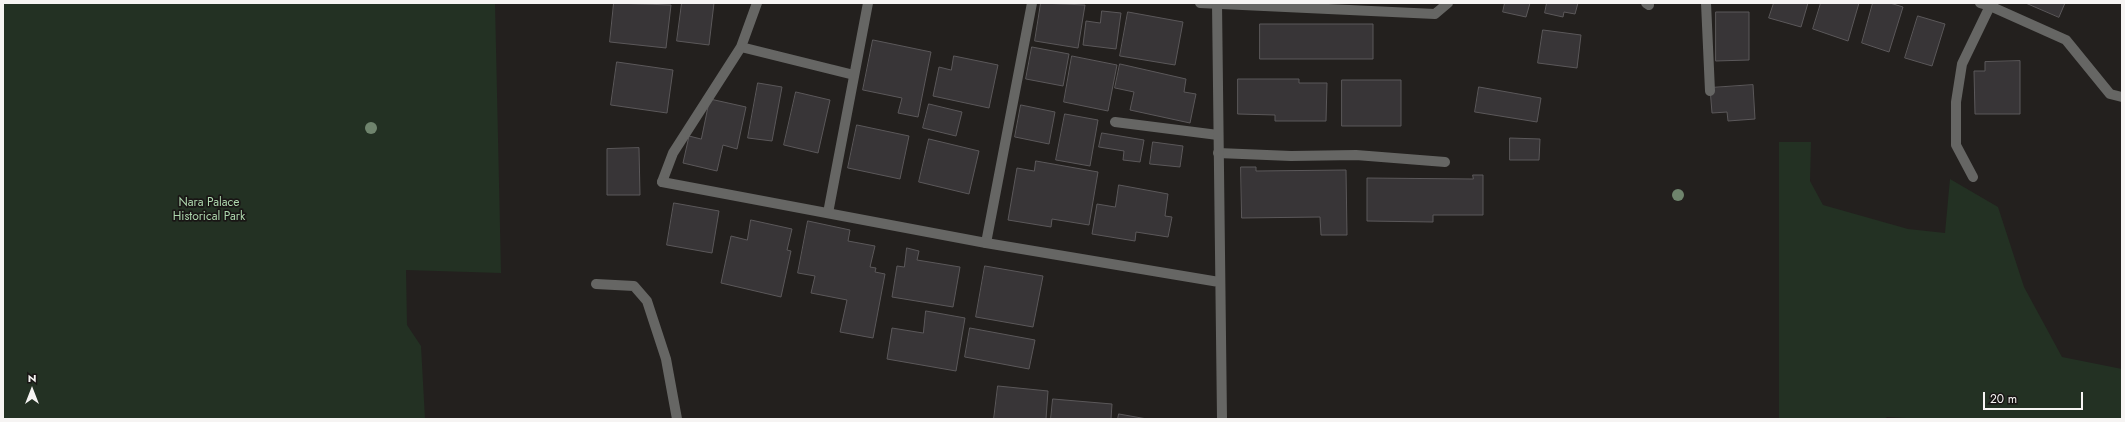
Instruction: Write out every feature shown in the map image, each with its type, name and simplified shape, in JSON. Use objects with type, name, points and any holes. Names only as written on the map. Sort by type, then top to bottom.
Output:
[{"type":"street","points":[[757,3],[741,47],[673,152],[662,182],[986,243],[1219,282]]},
{"type":"street","points":[[828,214],[868,3]]},
{"type":"street","points":[[986,243],[1032,3]]},
{"type":"street","points":[[1200,3],[1435,14],[1448,3]]},
{"type":"street","points":[[1706,3],[1710,91]]},
{"type":"street","points":[[1217,4],[1219,282],[1222,419]]},
{"type":"street","points":[[1973,177],[1956,145],[1956,102],[1962,64],[1985,4],[2066,40],[2110,94],[2122,97]]},
{"type":"street","points":[[741,47],[854,76]]},
{"type":"street","points":[[1115,122],[1218,135]]},
{"type":"street","points":[[1218,153],[1291,156],[1356,155],[1444,162]]},
{"type":"street","points":[[596,284],[634,286],[647,300],[666,359],[677,419]]},
{"type":"green space","name":"Nara Palace Historical Park","points":[[3,3],[495,3],[501,273],[406,270],[407,325],[421,346],[425,419],[3,419]]},
{"type":"green space","points":[[1779,142],[1811,142],[1810,181],[1823,205],[1908,229],[1945,233],[1950,179],[1998,207],[2024,287],[2062,357],[2122,369],[2122,419],[1924,419],[1887,417],[1884,419],[1779,419]]},
{"type":"building","points":[[614,3],[671,5],[666,48],[610,42]]},
{"type":"building","points":[[682,3],[714,3],[709,45],[677,41]]},
{"type":"building","points":[[1041,3],[1085,5],[1078,48],[1035,41]]},
{"type":"building","points":[[1505,3],[1530,3],[1526,17],[1503,12]]},
{"type":"building","points":[[1547,3],[1578,3],[1575,14],[1564,12],[1563,17],[1545,13]]},
{"type":"building","points":[[1774,3],[1808,3],[1801,27],[1769,18]]},
{"type":"building","points":[[1821,3],[1859,3],[1848,41],[1813,29]]},
{"type":"building","points":[[1873,3],[1890,3],[1903,7],[1889,52],[1862,43]]},
{"type":"building","points":[[2026,3],[2065,3],[2059,17]]},
{"type":"building","points":[[1102,11],[1121,13],[1116,49],[1083,45],[1086,21],[1100,23]]},
{"type":"building","points":[[1128,12],[1183,22],[1175,65],[1120,56]]},
{"type":"building","points":[[1716,12],[1749,12],[1749,60],[1716,61]]},
{"type":"building","points":[[1918,16],[1945,24],[1932,66],[1905,58]]},
{"type":"building","points":[[1260,24],[1373,24],[1373,59],[1260,59]]},
{"type":"building","points":[[1543,30],[1581,35],[1577,68],[1538,63]]},
{"type":"building","points":[[873,40],[931,52],[918,117],[898,113],[902,98],[863,90]]},
{"type":"building","points":[[1032,47],[1069,54],[1063,86],[1026,79]]},
{"type":"building","points":[[954,56],[998,65],[989,108],[933,96],[939,67],[951,70]]},
{"type":"building","points":[[1072,56],[1117,65],[1108,111],[1064,102]]},
{"type":"building","points":[[2020,61],[2020,114],[1975,114],[1974,71],[1985,71],[1985,62]]},
{"type":"building","points":[[617,62],[673,70],[667,113],[611,105]]},
{"type":"building","points":[[1120,64],[1186,79],[1184,92],[1196,94],[1190,123],[1130,110],[1134,92],[1115,88]]},
{"type":"building","points":[[1238,79],[1299,79],[1299,83],[1327,83],[1326,121],[1275,121],[1275,115],[1238,114]]},
{"type":"building","points":[[1342,80],[1401,80],[1401,126],[1342,126]]},
{"type":"building","points":[[758,83],[782,87],[772,141],[748,138]]},
{"type":"building","points":[[1753,85],[1755,119],[1728,121],[1727,112],[1712,113],[1710,88]]},
{"type":"building","points":[[1479,87],[1541,98],[1537,122],[1475,112]]},
{"type":"building","points":[[796,92],[830,100],[818,153],[784,145]]},
{"type":"building","points":[[710,99],[746,107],[737,149],[723,145],[717,171],[683,163],[689,136],[701,139]]},
{"type":"building","points":[[929,104],[962,112],[956,136],[923,128]]},
{"type":"building","points":[[1021,105],[1055,112],[1049,144],[1015,137]]},
{"type":"building","points":[[1065,114],[1098,120],[1090,166],[1056,160]]},
{"type":"building","points":[[857,125],[909,136],[900,179],[848,168]]},
{"type":"building","points":[[1102,133],[1144,140],[1140,162],[1123,160],[1124,151],[1099,147]]},
{"type":"building","points":[[1510,138],[1540,139],[1539,160],[1510,160]]},
{"type":"building","points":[[929,139],[979,151],[969,194],[919,182]]},
{"type":"building","points":[[1153,142],[1183,146],[1180,167],[1150,164]]},
{"type":"building","points":[[639,148],[640,195],[607,195],[607,149]]},
{"type":"building","points":[[1036,161],[1098,172],[1089,225],[1052,219],[1051,227],[1008,220],[1017,168],[1034,171]]},
{"type":"building","points":[[1241,167],[1256,167],[1256,171],[1346,170],[1347,235],[1321,235],[1320,217],[1242,218]]},
{"type":"building","points":[[1473,175],[1483,175],[1483,215],[1433,215],[1433,222],[1367,221],[1367,178],[1473,179]]},
{"type":"building","points":[[1119,185],[1168,194],[1165,216],[1172,217],[1168,237],[1136,232],[1135,241],[1092,234],[1097,204],[1115,207]]},
{"type":"building","points":[[674,203],[719,211],[712,253],[667,245]]},
{"type":"building","points":[[751,220],[792,229],[787,250],[791,251],[781,297],[721,283],[731,236],[747,240]]},
{"type":"building","points":[[808,221],[850,230],[848,241],[875,246],[870,267],[876,268],[875,272],[885,274],[873,338],[840,332],[847,300],[811,293],[815,276],[798,273]]},
{"type":"building","points":[[907,248],[919,251],[917,260],[960,267],[953,307],[892,297],[897,266],[904,267]]},
{"type":"building","points":[[985,266],[1043,276],[1033,327],[976,317]]},
{"type":"building","points":[[926,311],[965,318],[956,371],[887,359],[892,328],[923,333]]},
{"type":"building","points":[[970,328],[1035,340],[1029,369],[965,357]]},
{"type":"building","points":[[998,386],[1048,391],[1046,419],[994,419]]},
{"type":"building","points":[[1053,399],[1112,404],[1111,419],[1051,419]]},
{"type":"building","points":[[1119,414],[1147,419],[1118,419]]}]
